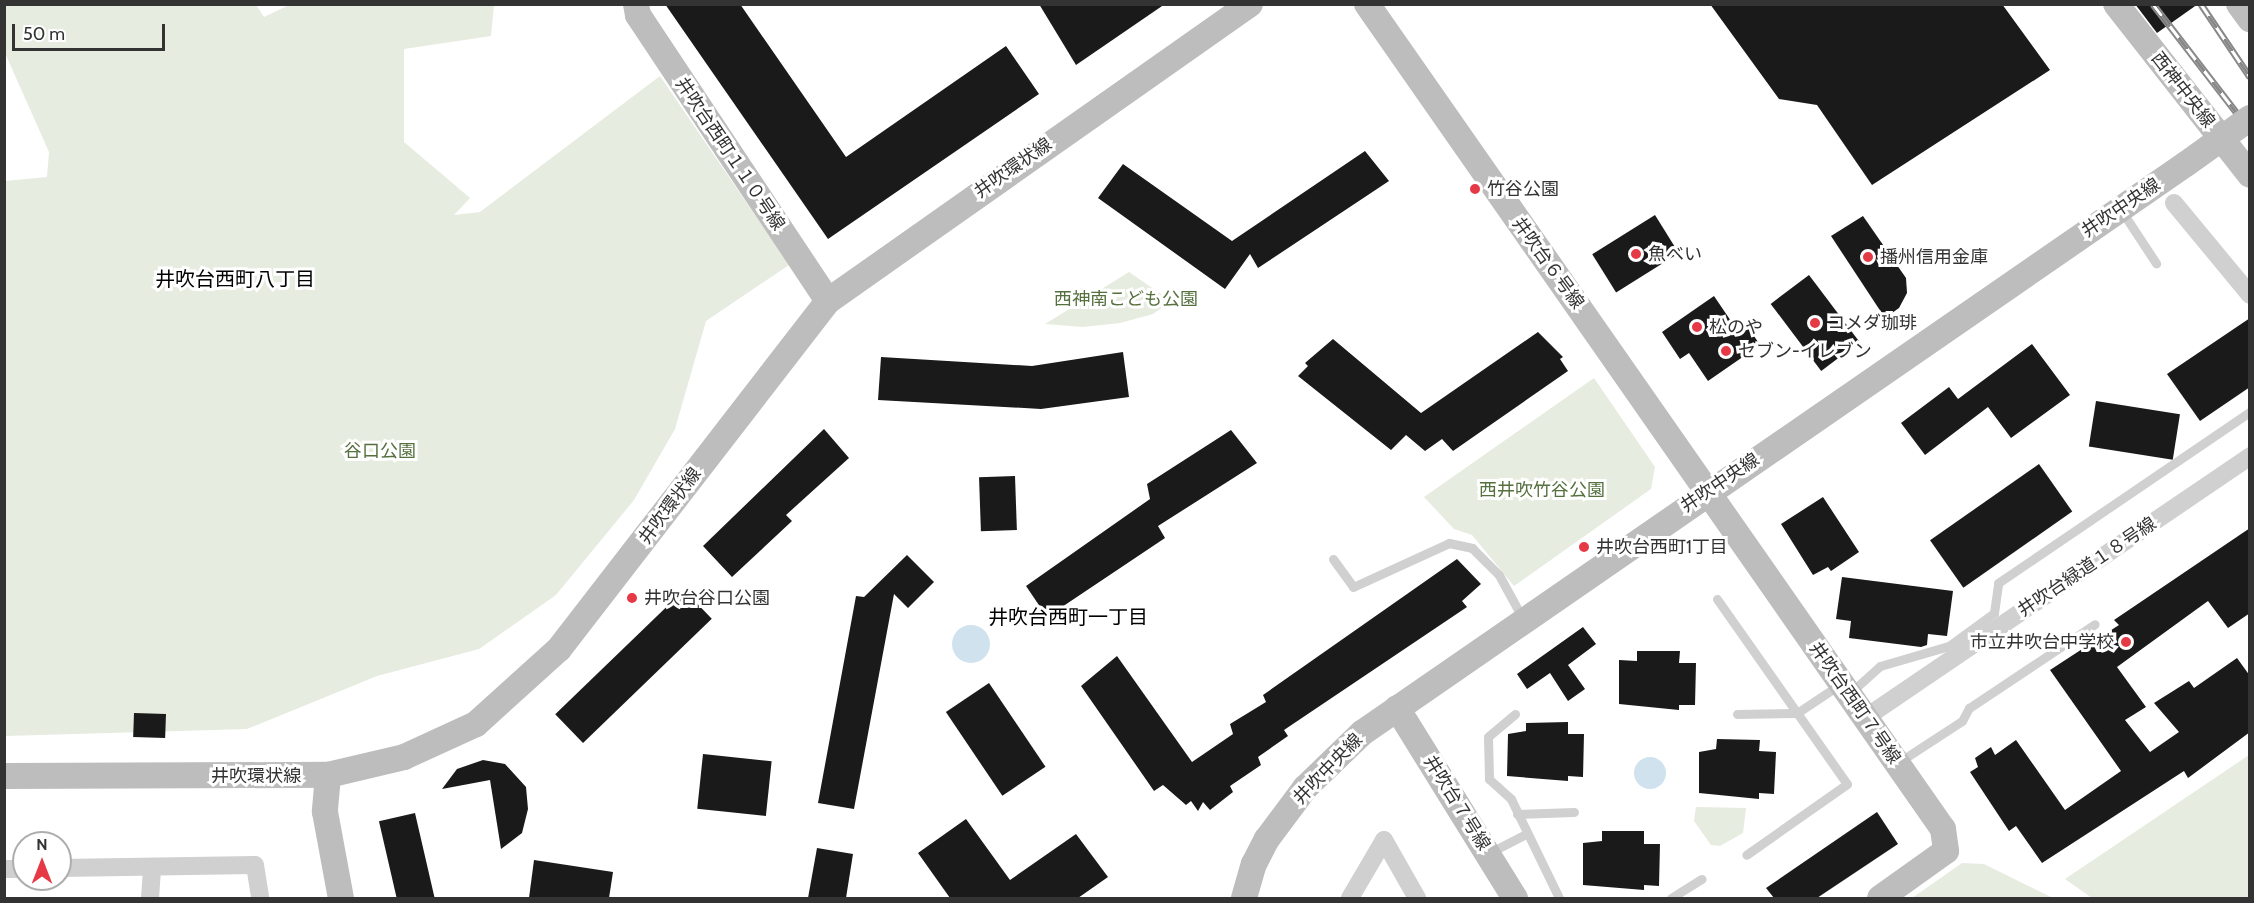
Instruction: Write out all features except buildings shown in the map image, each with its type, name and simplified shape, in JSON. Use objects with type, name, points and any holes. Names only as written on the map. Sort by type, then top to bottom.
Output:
[{"type":"street","name":"井吹台西町１１０号線","points":[[636,4],[638,15],[828,301]]},
{"type":"street","name":"井吹環状線","points":[[4,776],[328,775],[404,757],[476,724],[559,649],[828,301],[1250,4]]},
{"type":"street","name":"井吹台６号線","points":[[1367,4],[1707,492]]},
{"type":"street","name":"西神中央線","points":[[2116,4],[2250,175]]},
{"type":"street","points":[[2239,4],[2250,19]]},
{"type":"street","name":"井吹中央線","points":[[1244,898],[1254,864],[1305,788],[1362,732],[2250,118]]},
{"type":"street","points":[[2174,203],[2250,295]]},
{"type":"street","name":"井吹台緑道１８号線","points":[[1865,718],[2250,456]]},
{"type":"street","name":"井吹台西町７号線","points":[[1707,492],[1943,829],[1946,851],[1880,898]]},
{"type":"street","name":"井吹台７号線","points":[[1397,708],[1515,898]]},
{"type":"street","points":[[328,775],[325,812],[340,898]]},
{"type":"street","points":[[1350,898],[1384,840],[1417,898]]},
{"type":"street","points":[[72,868],[255,865],[260,898]]},
{"type":"street","points":[[150,898],[152,868]]},
{"type":"lane","points":[[2120,209],[2156,262]]},
{"type":"lane","points":[[1737,714],[1797,713],[1845,689],[1880,666],[1949,646],[1994,613],[1998,582],[2250,412]]},
{"type":"lane","points":[[1334,559],[1353,587],[1449,543],[1472,548],[1499,575],[1523,619]]},
{"type":"lane","points":[[1717,599],[1847,784],[1746,855]]},
{"type":"lane","points":[[1897,763],[1962,721],[1969,708],[2095,624]]},
{"type":"lane","points":[[1515,714],[1488,737],[1489,779],[1511,799],[1559,898]]},
{"type":"lane","points":[[1518,814],[1574,812]]},
{"type":"lane","points":[[1489,853],[1526,834]]},
{"type":"lane","points":[[1671,898],[1702,879]]},
{"type":"green space","name":"谷口公園","points":[[5,5],[256,5],[264,17],[289,5],[494,5],[491,36],[404,49],[404,142],[470,198],[454,215],[480,212],[660,76],[789,265],[706,321],[675,429],[634,500],[556,595],[479,649],[377,676],[247,729],[5,736],[5,181],[47,177],[49,152],[5,53]]},
{"type":"green space","name":"西神南こども公園","points":[[1129,272],[1171,301],[1153,314],[1120,323],[1083,327],[1045,324]]},
{"type":"green space","name":"西井吹竹谷公園","points":[[1594,378],[1655,467],[1651,489],[1514,586],[1472,535],[1454,529],[1424,497]]},
{"type":"green space","points":[[2249,755],[2249,898],[2092,898],[2065,879]]},
{"type":"green space","points":[[1696,807],[1746,808],[1743,833],[1720,846],[1711,845],[1694,821]]},
{"type":"green space","points":[[1962,863],[1984,864],[2053,898],[1912,898]]},
{"type":"water","points":[[971,625],[985,630],[990,644],[985,658],[971,663],[957,658],[952,644],[957,630]]},
{"type":"water","points":[[1650,757],[1662,761],[1666,773],[1662,785],[1650,789],[1638,785],[1634,773],[1638,761]]},
{"type":"railway","points":[[2153,4],[2250,130]]},
{"type":"railway","points":[[2201,4],[2250,77]]},
{"type":"place","name":"竹谷公園","points":[[1475,189]]},
{"type":"place","name":"魚べい","points":[[1636,254]]},
{"type":"place","name":"播州信用金庫","points":[[1868,257]]},
{"type":"place","name":"コメダ珈琲","points":[[1815,323]]},
{"type":"place","name":"松のや","points":[[1697,327]]},
{"type":"place","name":"セブン-イレブン","points":[[1726,351]]},
{"type":"place","name":"井吹台西町1丁目","points":[[1584,547]]},
{"type":"place","name":"井吹台谷口公園","points":[[632,598]]},
{"type":"place","name":"市立井吹台中学校","points":[[2126,642]]},
{"type":"district","name":"井吹台西町八丁目","points":[[235,279]]},
{"type":"district","name":"井吹台西町一丁目","points":[[1068,617]]}]
